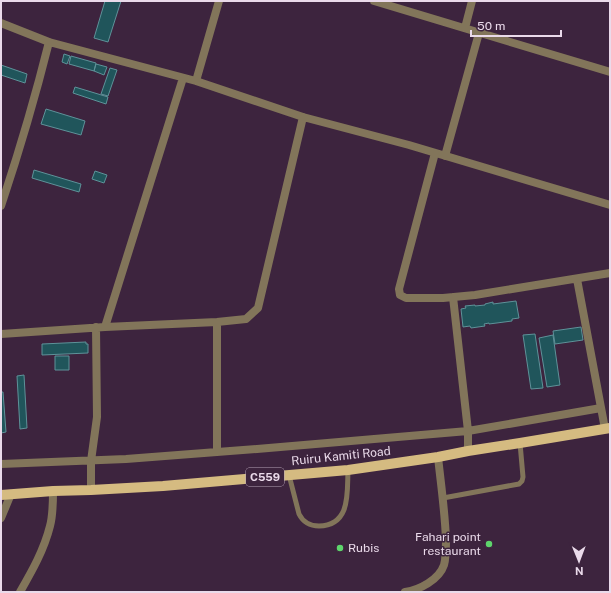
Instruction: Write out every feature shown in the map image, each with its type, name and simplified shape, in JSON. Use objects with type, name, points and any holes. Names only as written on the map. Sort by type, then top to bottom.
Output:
[{"type":"main road","name":"Ruiru Kamiti Road","points":[[6,495],[53,491],[163,486],[348,470],[438,457],[468,450],[607,429]]},
{"type":"street","points":[[196,81],[219,1]]},
{"type":"street","points":[[374,1],[610,72]]},
{"type":"street","points":[[465,28],[472,1]]},
{"type":"street","points":[[1,23],[49,42],[196,81],[303,117],[435,153],[610,205]]},
{"type":"street","points":[[445,156],[479,33]]},
{"type":"street","points":[[1,206],[16,162],[49,42]]},
{"type":"street","points":[[105,327],[183,78]]},
{"type":"street","points":[[1,334],[246,320],[258,308],[303,117]]},
{"type":"street","points":[[435,153],[399,289],[400,295],[406,298],[443,298],[475,295],[610,273]]},
{"type":"street","points":[[577,279],[601,408],[607,429]]},
{"type":"street","points":[[454,297],[468,431],[468,450]]},
{"type":"street","points":[[216,452],[217,322]]},
{"type":"street","points":[[91,490],[91,461],[97,417],[96,328]]},
{"type":"street","points":[[1,464],[91,461],[468,431],[601,408]]},
{"type":"street","points":[[404,592],[424,585],[437,577],[444,565],[446,547],[445,523],[438,457]]},
{"type":"street","points":[[20,592],[38,560],[50,525],[53,508],[53,491]]},
{"type":"street","points":[[1,518],[6,495]]},
{"type":"lane","points":[[442,498],[519,484],[523,477],[520,443]]},
{"type":"lane","points":[[289,475],[298,514],[308,524],[323,526],[333,523],[342,515],[347,500],[348,470]]},
{"type":"building","points":[[105,1],[121,1],[108,42],[94,38]]},
{"type":"building","points":[[64,54],[70,56],[67,64],[62,62]]},
{"type":"building","points":[[71,56],[96,63],[94,71],[69,64]]},
{"type":"building","points":[[96,64],[107,67],[104,75],[94,71]]},
{"type":"building","points":[[1,65],[27,74],[25,83],[1,75]]},
{"type":"building","points":[[110,68],[117,70],[108,96],[101,94]]},
{"type":"building","points":[[75,87],[108,97],[106,104],[73,93]]},
{"type":"building","points":[[46,109],[85,121],[81,135],[41,124]]},
{"type":"building","points":[[34,170],[81,184],[79,192],[32,178]]},
{"type":"building","points":[[95,171],[107,175],[104,183],[92,179]]},
{"type":"building","points":[[516,301],[519,318],[512,319],[512,321],[484,324],[485,326],[471,328],[470,326],[463,327],[461,309],[466,308],[465,306],[485,305],[493,302],[493,304]]},
{"type":"building","points":[[581,327],[583,340],[555,344],[553,331]]},
{"type":"building","points":[[535,334],[543,388],[531,389],[523,335]]},
{"type":"building","points":[[553,335],[560,385],[547,387],[539,338]]},
{"type":"building","points":[[86,342],[86,344],[88,344],[88,353],[42,355],[42,344]]},
{"type":"building","points":[[55,356],[69,356],[69,370],[55,370]]},
{"type":"building","points":[[24,375],[27,428],[20,429],[17,376]]},
{"type":"building","points":[[1,392],[3,392],[6,432],[1,433]]},
{"type":"place","name":"Fahari point restaurant","points":[[489,544]]},
{"type":"place","name":"Rubis","points":[[340,548]]}]
